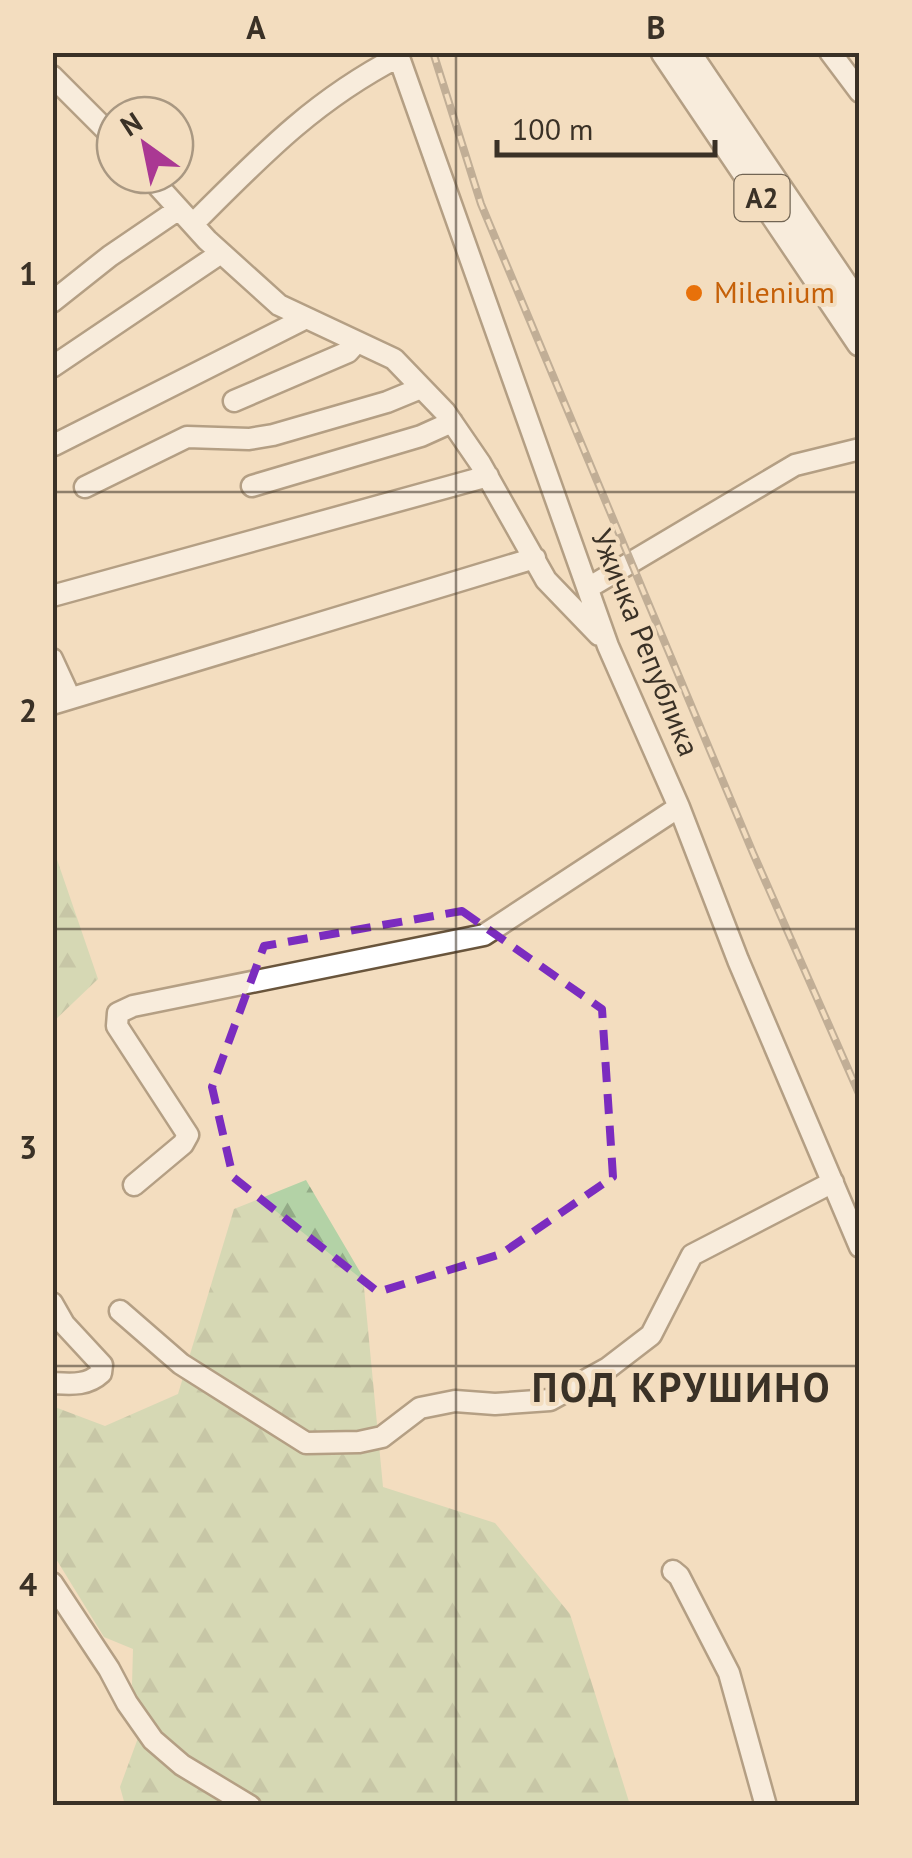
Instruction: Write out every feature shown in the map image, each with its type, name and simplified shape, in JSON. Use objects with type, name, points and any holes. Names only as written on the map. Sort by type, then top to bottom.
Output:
[{"type":"main road","name":"A2","points":[[664,52],[860,343]]},
{"type":"main road","name":"A2","points":[[687,52],[860,308]]},
{"type":"street","points":[[830,52],[860,92]]},
{"type":"street","points":[[52,302],[110,256],[186,217],[301,118],[398,55]]},
{"type":"street","name":"Ужичка Република","points":[[398,55],[608,646],[680,807],[738,960],[860,1246]]},
{"type":"street","points":[[52,76],[95,119]]},
{"type":"street","points":[[166,195],[279,305],[394,359],[452,422],[488,476],[546,580],[608,646]]},
{"type":"street","points":[[52,367],[221,252]]},
{"type":"street","points":[[829,296],[860,359]]},
{"type":"street","points":[[54,445],[306,318]]},
{"type":"street","points":[[234,401],[348,352],[357,342]]},
{"type":"street","points":[[84,487],[187,437],[249,439],[387,402],[422,388]]},
{"type":"street","points":[[252,486],[421,436],[452,422]]},
{"type":"street","points":[[588,588],[795,466],[860,450]]},
{"type":"street","points":[[52,596],[488,476]]},
{"type":"street","points":[[52,658],[61,701],[535,558]]},
{"type":"street","points":[[134,1185],[183,1144],[188,1135],[116,1026],[118,1013],[133,1006],[484,935],[680,807]]},
{"type":"street","points":[[120,1311],[181,1364],[306,1443],[359,1442],[382,1437],[420,1408],[455,1401],[495,1404],[550,1400],[608,1368],[651,1334],[692,1254],[833,1182]]},
{"type":"street","points":[[52,1304],[64,1324],[102,1365],[101,1373],[93,1380],[80,1384],[52,1383]]},
{"type":"street","points":[[672,1571],[729,1673],[766,1806]]},
{"type":"street","points":[[52,1583],[153,1740],[182,1765],[250,1806]]},
{"type":"highlighted area","points":[[462,911],[602,1009],[613,1177],[501,1254],[378,1292],[233,1177],[212,1087],[264,946]]},
{"type":"green space","points":[[52,845],[98,979],[53,1022],[52,1022]]},
{"type":"green space","points":[[306,1180],[363,1277],[383,1487],[495,1523],[570,1614],[630,1805],[125,1805],[120,1787],[145,1719],[132,1685],[133,1649],[104,1637],[53,1554],[52,1406],[105,1426],[178,1394],[234,1209]]},
{"type":"railway","points":[[433,52],[481,204],[753,853],[860,1096]]},
{"type":"place","name":"Milenium","points":[[694,293]]},
{"type":"district","name":"ПОД КРУШИНО","points":[[682,1388]]}]
